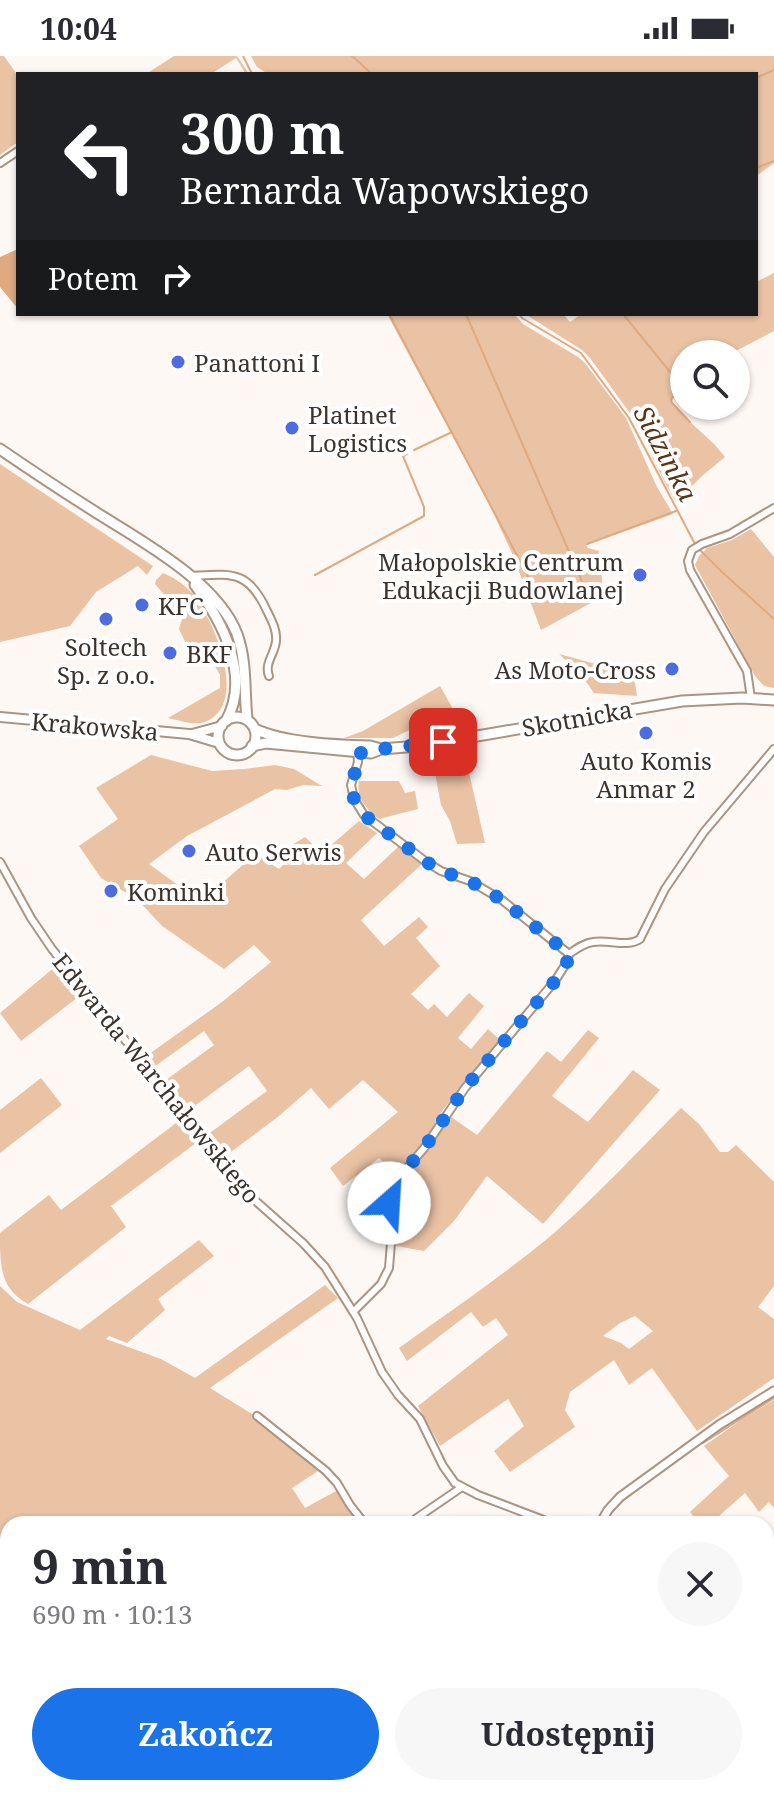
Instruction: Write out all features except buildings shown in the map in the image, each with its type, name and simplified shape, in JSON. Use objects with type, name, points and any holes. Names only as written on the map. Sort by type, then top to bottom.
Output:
[{"type":"main road","points":[[0,449],[164,557],[208,591],[224,608],[238,637],[244,665],[247,719],[255,729],[252,746],[243,753],[233,754],[224,750],[219,743],[219,730],[234,704],[235,683],[228,639],[215,614],[187,575]]},
{"type":"main road","name":"Skotnicka","points":[[252,746],[266,743],[357,749],[370,746],[381,749],[419,746],[682,701],[717,698],[774,700]]},
{"type":"main road","name":"Krakowska","points":[[0,717],[189,734],[219,743]]},
{"type":"main road","points":[[224,724],[238,717],[247,719]]},
{"type":"main road","name":"Krakowska","points":[[189,734],[224,724]]},
{"type":"main road","name":"Skotnicka","points":[[255,729],[265,734],[357,749]]},
{"type":"street","points":[[751,698],[747,671],[690,570],[688,561],[692,550],[730,534],[774,508]]},
{"type":"street","points":[[208,591],[208,582],[216,574]]},
{"type":"street","points":[[187,575],[234,575],[248,582],[259,593],[276,632],[276,645],[268,662],[269,676]]},
{"type":"street","points":[[357,749],[358,763],[351,785],[354,799],[364,815],[441,871],[470,881],[502,900],[569,954]]},
{"type":"street","points":[[353,1312],[381,1284],[389,1268],[392,1230],[389,1192],[425,1147],[465,1088],[555,981],[569,954],[576,948],[591,942],[634,943],[640,939],[665,889],[704,832],[774,749]]},
{"type":"street","name":"Edwarda Warchałowskiego","points":[[0,862],[52,949],[157,1079],[209,1150],[250,1196],[316,1255],[353,1312],[382,1372],[420,1419],[455,1483],[533,1516]]},
{"type":"street","points":[[605,1516],[614,1503],[634,1487],[719,1425],[774,1391]]},
{"type":"street","points":[[257,1416],[326,1471],[359,1516]]},
{"type":"street","points":[[420,1516],[462,1487]]},
{"type":"shaded area","points":[[0,56],[4,56],[16,73],[16,143],[0,155]]},
{"type":"shaded area","points":[[174,56],[237,56],[248,72],[236,58],[214,72],[149,72]]},
{"type":"shaded area","points":[[251,56],[774,56],[774,163],[758,175],[758,72],[265,72],[257,67]]},
{"type":"shaded area","points":[[16,250],[16,307],[0,287],[0,257]]},
{"type":"shaded area","points":[[774,273],[774,331],[750,344],[750,340],[670,340],[670,420],[688,420],[725,457],[676,502],[632,416],[590,358],[528,316],[565,316],[570,322],[578,316],[758,316],[758,281]]},
{"type":"shaded area","points":[[388,316],[516,316],[523,324],[578,357],[626,418],[657,487],[673,514],[586,545],[599,551],[602,597],[541,630],[512,553]]},
{"type":"shaded area","points":[[0,464],[153,566],[147,575],[138,566],[96,592],[70,626],[0,642]]},
{"type":"shaded area","points":[[751,529],[774,557],[774,688],[764,686],[755,676],[695,565],[707,548],[732,540]]},
{"type":"shaded area","points":[[163,573],[193,594],[210,622],[224,661],[227,680],[225,698],[218,712],[205,722],[168,718],[220,688],[220,675],[205,649],[192,656],[179,629],[183,616],[155,584]]},
{"type":"shaded area","points":[[559,654],[629,673],[637,696],[594,693],[582,676]]},
{"type":"shaded area","points":[[440,686],[453,709],[393,738],[344,738],[363,731]]},
{"type":"shaded area","points":[[464,750],[485,843],[457,844],[441,805],[432,757]]},
{"type":"shaded area","points":[[151,755],[212,771],[275,765],[294,769],[322,786],[275,789],[187,836],[149,864],[201,902],[255,854],[279,869],[290,858],[282,851],[305,837],[322,853],[359,821],[377,833],[346,863],[364,879],[399,846],[422,864],[361,920],[384,946],[419,917],[428,927],[416,938],[440,966],[411,994],[428,1010],[434,1004],[447,1017],[469,993],[484,1006],[458,1038],[471,1049],[488,1029],[500,1040],[442,1111],[423,1144],[396,1175],[379,1158],[343,1186],[330,1168],[398,1112],[363,1080],[329,1109],[311,1088],[224,1157],[207,1135],[267,1091],[249,1066],[189,1110],[166,1080],[214,1045],[204,1031],[154,1067],[145,1057],[222,1002],[271,962],[254,945],[224,969],[162,926],[137,899],[101,878],[79,846],[118,819],[96,788]]},
{"type":"shaded area","points":[[359,781],[399,781],[405,793],[415,791],[418,809],[379,819],[361,798]]},
{"type":"shaded area","points":[[57,965],[82,994],[21,1041],[0,1013]]},
{"type":"shaded area","points":[[588,1030],[599,1038],[552,1096],[588,1122],[633,1070],[660,1090],[543,1224],[487,1176],[454,1221],[424,1251],[396,1246],[393,1192],[400,1179],[422,1156],[447,1114],[477,1135],[547,1051],[561,1062]]},
{"type":"shaded area","points":[[41,1078],[62,1105],[0,1153],[0,1110]]},
{"type":"shaded area","points":[[681,1108],[699,1124],[720,1152],[728,1152],[736,1145],[774,1182],[774,1286],[758,1307],[774,1319],[774,1378],[697,1431],[652,1368],[629,1385],[614,1360],[570,1392],[565,1410],[575,1427],[510,1472],[494,1451],[524,1426],[508,1399],[440,1446],[418,1406],[508,1335],[496,1318],[483,1327],[471,1312],[407,1361],[399,1348],[553,1234]],"holes":[[[635,1316],[653,1331],[629,1349],[603,1336]]]},
{"type":"shaded area","points":[[180,1120],[196,1143],[111,1206],[126,1227],[28,1304],[19,1298],[4,1275],[0,1233],[49,1195],[61,1210]]},
{"type":"shaded area","points":[[199,1240],[214,1256],[158,1299],[165,1310],[127,1343],[109,1336],[106,1339],[161,1359],[195,1378],[325,1285],[338,1298],[210,1388],[257,1417],[321,1469],[292,1488],[305,1508],[338,1490],[356,1516],[0,1516],[0,1286],[17,1302],[80,1330]]},
{"type":"shaded area","points":[[774,1400],[774,1508],[769,1502],[759,1512],[745,1493],[719,1516],[693,1516],[690,1512],[729,1476],[704,1446]]},
{"type":"waterway","name":"Sidzinka","points":[[243,56],[251,72]]},
{"type":"waterway","points":[[352,56],[370,72]]},
{"type":"waterway","points":[[758,77],[774,70]]},
{"type":"waterway","points":[[758,167],[774,161]]},
{"type":"waterway","points":[[390,316],[538,595]]},
{"type":"waterway","points":[[467,316],[587,593]]},
{"type":"waterway","name":"Sidzinka","points":[[520,316],[581,353],[629,418],[695,544]]},
{"type":"waterway","points":[[625,316],[679,383],[671,400],[690,422]]},
{"type":"waterway","points":[[414,450],[452,432]]},
{"type":"waterway","points":[[315,575],[424,516],[424,507],[403,456],[407,454]]},
{"type":"waterway","points":[[587,544],[676,511]]},
{"type":"waterway","name":"Sidzinka","points":[[699,549],[774,619]]},
{"type":"waterway","points":[[703,1443],[774,1398]]},
{"type":"place","name":"Panattoni I","points":[[178,362]]},
{"type":"place","name":"Platinet Logistics","points":[[292,428]]},
{"type":"place","name":"Małopolskie Centrum Edukacji Budowlanej","points":[[640,575]]},
{"type":"place","name":"KFC","points":[[142,605]]},
{"type":"place","name":"Soltech Sp. z o.o.","points":[[106,619]]},
{"type":"place","name":"BKF","points":[[170,653]]},
{"type":"place","name":"As Moto-Cross","points":[[672,669]]},
{"type":"place","name":"Auto Komis Anmar 2","points":[[646,733]]},
{"type":"place","name":"Auto Serwis","points":[[189,851]]},
{"type":"place","name":"Kominki","points":[[111,891]]},
{"type":"route","points":[[389,1203],[389,1192],[397,1180],[425,1147],[465,1088],[555,981],[569,954],[502,900],[470,881],[441,871],[425,861],[364,815],[354,799],[351,785],[358,763],[357,753],[443,742]]}]
